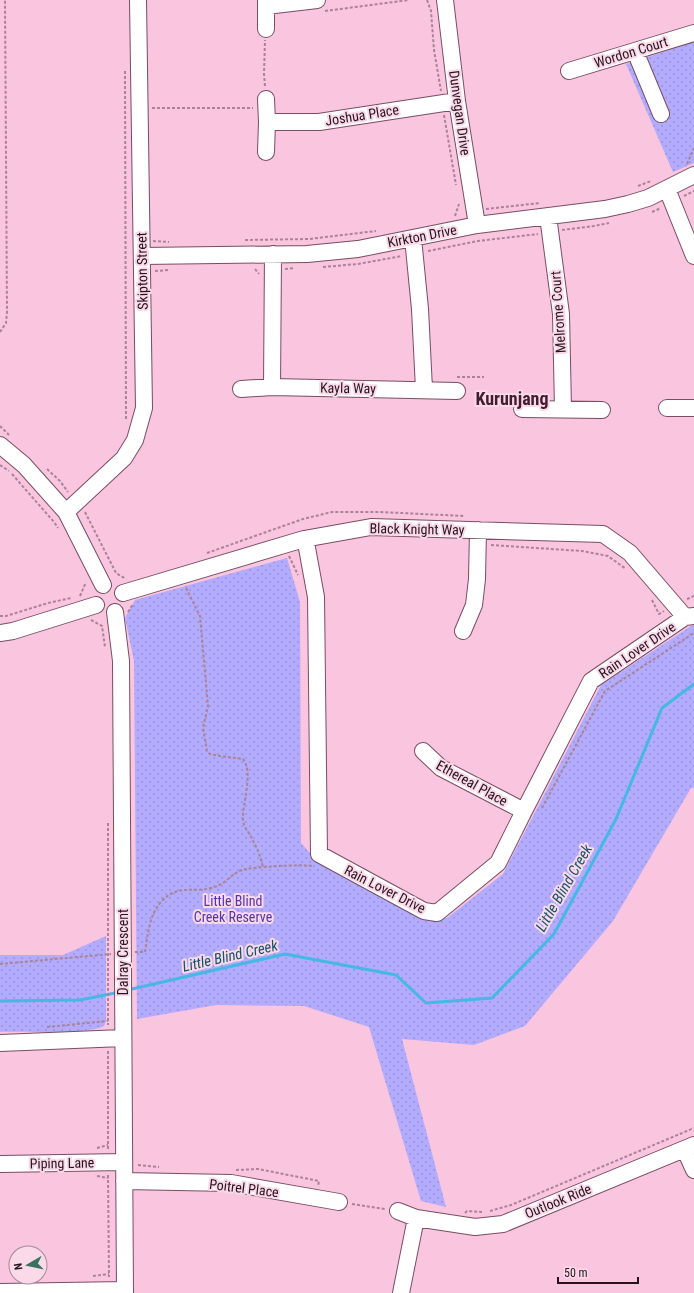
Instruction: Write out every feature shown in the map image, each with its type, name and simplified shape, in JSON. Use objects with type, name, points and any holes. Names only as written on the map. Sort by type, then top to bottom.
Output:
[{"type":"street","name":"Skipton Street","points":[[66,512],[124,458],[135,440],[144,408],[138,0]]},
{"type":"street","name":"Dunvegan Drive","points":[[445,0],[457,101],[475,218]]},
{"type":"street","points":[[266,29],[266,3],[318,6]]},
{"type":"street","name":"Wordon Court","points":[[569,71],[694,33]]},
{"type":"street","points":[[635,52],[661,114]]},
{"type":"street","points":[[266,99],[266,152]]},
{"type":"street","name":"Joshua Place","points":[[267,122],[319,122],[457,101]]},
{"type":"street","name":"Kirkton Drive","points":[[142,256],[273,262],[307,254],[414,246],[475,218],[545,209],[628,204],[648,198],[694,176]]},
{"type":"street","points":[[665,190],[694,256]]},
{"type":"street","name":"Melrome Court","points":[[545,209],[550,232],[561,314],[562,409]]},
{"type":"street","points":[[414,246],[420,309],[424,389]]},
{"type":"street","points":[[272,387],[273,262]]},
{"type":"street","name":"Kayla Way","points":[[241,389],[272,387],[424,389],[456,384]]},
{"type":"street","points":[[667,408],[694,408]]},
{"type":"street","points":[[522,409],[602,410]]},
{"type":"street","points":[[0,445],[24,465],[66,512],[103,585]]},
{"type":"street","name":"Black Knight Way","points":[[123,593],[371,527],[478,537],[603,534],[630,553],[685,613]]},
{"type":"street","points":[[463,631],[474,605],[477,578],[478,537]]},
{"type":"street","name":"Rain Lover Drive","points":[[305,544],[316,597],[319,854],[424,911],[437,913],[498,864],[531,812],[591,681],[685,613]]},
{"type":"street","points":[[0,633],[13,631],[87,603],[103,585],[112,584],[123,593],[124,598],[122,606],[115,612],[106,613],[87,603]]},
{"type":"street","name":"Dalray Crescent","points":[[115,612],[121,661],[115,953],[116,1038],[124,1162],[125,1291]]},
{"type":"street","name":"Ethereal Place","points":[[422,751],[441,768],[531,812]]},
{"type":"street","points":[[0,1043],[116,1038]]},
{"type":"street","points":[[689,1148],[694,1170]]},
{"type":"street","name":"Outlook Ride","points":[[398,1211],[416,1218],[475,1227],[503,1224],[689,1148]]},
{"type":"street","name":"Piping Lane","points":[[0,1164],[124,1162]]},
{"type":"street","name":"Poitrel Place","points":[[124,1181],[232,1183],[339,1202]]},
{"type":"street","points":[[401,1293],[416,1218]]},
{"type":"street","points":[[0,1292],[125,1291]]},
{"type":"path","points":[[0,332],[6,323],[7,312],[5,0]]},
{"type":"path","points":[[318,6],[409,0]]},
{"type":"path","points":[[147,108],[260,108],[266,99],[264,74],[266,29]]},
{"type":"path","points":[[125,71],[126,425]]},
{"type":"path","points":[[681,167],[687,164],[694,148]]},
{"type":"path","points":[[637,187],[694,191]]},
{"type":"path","points":[[650,212],[665,190]]},
{"type":"path","points":[[448,217],[462,214],[475,218],[545,209]]},
{"type":"path","points":[[323,267],[358,264],[414,246],[478,242],[594,226],[615,221]]},
{"type":"path","points":[[243,240],[309,239],[382,230]]},
{"type":"path","points":[[148,240],[171,242]]},
{"type":"path","points":[[250,269],[255,269],[273,262],[301,268]]},
{"type":"path","points":[[255,269],[259,273],[259,281]]},
{"type":"path","points":[[155,271],[171,270]]},
{"type":"path","points":[[456,384],[484,377]]},
{"type":"path","points":[[0,465],[12,473],[58,528]]},
{"type":"path","points":[[65,488],[71,488]]},
{"type":"path","points":[[478,537],[514,547],[582,550],[608,556],[630,572]]},
{"type":"path","points":[[288,554],[305,544]]},
{"type":"path","points":[[86,582],[87,603],[90,618],[102,626],[105,650]]},
{"type":"path","points":[[184,585],[200,616],[208,706],[203,728],[207,751],[210,754],[243,759],[245,762],[247,772],[243,818],[244,826],[259,852],[263,868]]},
{"type":"path","points":[[650,596],[659,614],[685,613],[694,596]]},
{"type":"path","points":[[0,616],[6,616],[48,603],[87,603]]},
{"type":"path","points":[[531,812],[605,691],[694,633]]},
{"type":"path","points":[[108,816],[115,953],[108,990],[108,1021],[116,1038],[108,1162],[109,1290]]},
{"type":"path","points":[[0,964],[115,953],[145,952],[152,917],[161,902],[169,895],[180,890],[203,890],[212,888],[222,884],[242,870],[308,865],[314,866]]},
{"type":"path","points":[[46,1027],[108,1021]]},
{"type":"path","points":[[463,1216],[467,1211],[487,1212],[511,1205],[694,1128]]},
{"type":"path","points":[[339,1202],[398,1211]]},
{"type":"green space","points":[[694,42],[694,163],[673,172],[626,64]]},
{"type":"green space","name":"Little Blind Creek Reserve","points":[[287,558],[300,602],[301,843],[317,861],[430,921],[447,918],[503,874],[601,685],[694,624],[694,788],[691,788],[613,921],[525,1026],[474,1045],[402,1039],[446,1207],[421,1201],[369,1027],[304,1006],[216,1005],[137,1019],[134,661],[125,618],[135,600]]},
{"type":"green space","points":[[106,936],[106,1021],[104,1026],[96,1029],[70,1032],[0,1032],[0,955],[63,955]]},
{"type":"waterway","name":"Little Blind Creek","points":[[132,989],[285,954],[396,975],[426,1003],[492,998],[554,934],[616,819],[662,708],[694,684]]},
{"type":"waterway","name":"Little Blind Creek","points":[[0,1001],[80,1000],[115,993]]},
{"type":"district","name":"Kurunjang","points":[[512,399]]}]
